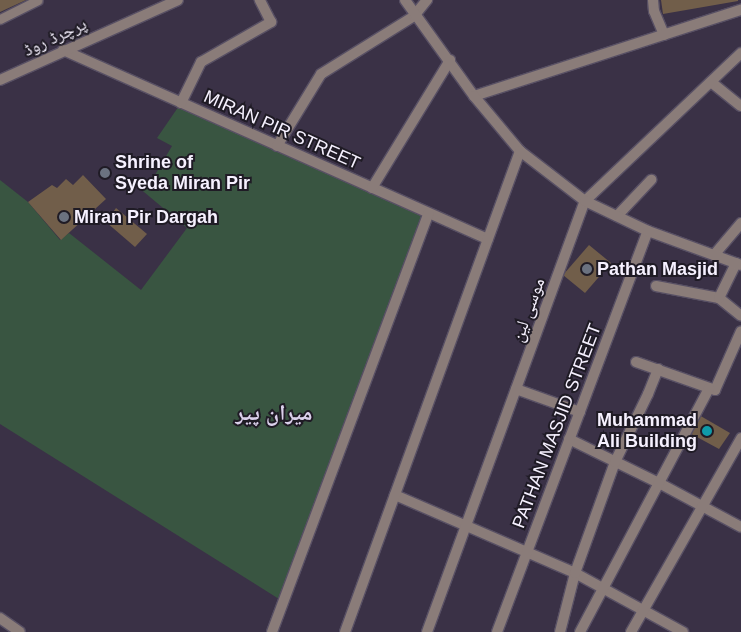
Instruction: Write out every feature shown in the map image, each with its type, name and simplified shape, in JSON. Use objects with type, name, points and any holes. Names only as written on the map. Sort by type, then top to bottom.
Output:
[{"type":"street","name":"پرچرڈ روڈ","points":[[0,80],[63,50],[178,0]]},
{"type":"street","points":[[181,102],[201,62],[271,22],[260,0]]},
{"type":"street","points":[[404,0],[414,16],[450,60],[474,96],[520,151],[585,201],[648,231],[738,264],[719,298]]},
{"type":"street","points":[[277,146],[320,74],[414,16],[427,0]]},
{"type":"street","points":[[653,0],[654,12],[664,35]]},
{"type":"street","points":[[474,96],[741,10]]},
{"type":"street","name":"MIRAN PIR STREET","points":[[63,50],[488,239]]},
{"type":"street","name":"موسی لین","points":[[427,632],[585,201],[741,53]]},
{"type":"street","points":[[372,188],[450,60]]},
{"type":"street","points":[[711,82],[741,106]]},
{"type":"street","points":[[345,632],[520,151]]},
{"type":"street","points":[[617,216],[651,180]]},
{"type":"street","points":[[272,632],[429,213]]},
{"type":"street","points":[[714,255],[741,223]]},
{"type":"street","name":"PATHAN MASJID STREET","points":[[497,632],[648,231]]},
{"type":"street","points":[[656,286],[719,298],[741,316]]},
{"type":"street","points":[[636,362],[715,390],[741,331]]},
{"type":"street","points":[[560,632],[575,573],[615,462],[658,369]]},
{"type":"street","points":[[580,632],[709,388]]},
{"type":"street","points":[[516,389],[580,412]]},
{"type":"street","points":[[631,632],[741,438]]},
{"type":"street","points":[[569,439],[659,483],[741,527]]},
{"type":"street","points":[[395,494],[575,573],[604,587],[683,632]]},
{"type":"street","points":[[0,618],[7,629],[20,632]]},
{"type":"lane","points":[[0,19],[38,0]]},
{"type":"green space","points":[[181,103],[429,213],[279,599],[0,424],[0,180],[28,202],[60,240],[69,233],[141,290],[187,228],[138,187],[155,175],[172,146],[157,138]]},
{"type":"building","points":[[0,0],[26,0],[0,12]]},
{"type":"building","points":[[661,0],[738,0],[738,1],[663,14]]},
{"type":"building","name":"Miran Pir Dargah","points":[[83,175],[106,199],[61,240],[28,202],[52,185],[57,188],[66,179],[73,185]]},
{"type":"building","points":[[116,208],[147,234],[135,247],[106,222]]},
{"type":"building","name":"Pathan Masjid","points":[[589,245],[611,263],[585,293],[563,275]]},
{"type":"building","name":"Muhammad Ali Building","points":[[692,411],[730,433],[719,449],[684,430]]},
{"type":"place","name":"Shrine of Syeda Miran Pir","points":[[105,173]]},
{"type":"place","name":"Miran Pir Dargah","points":[[64,217]]},
{"type":"place","name":"Pathan Masjid","points":[[587,269]]},
{"type":"place","name":"Muhammad Ali Building","points":[[707,431]]},
{"type":"district","name":"میران پیر","points":[[274,413]]}]
